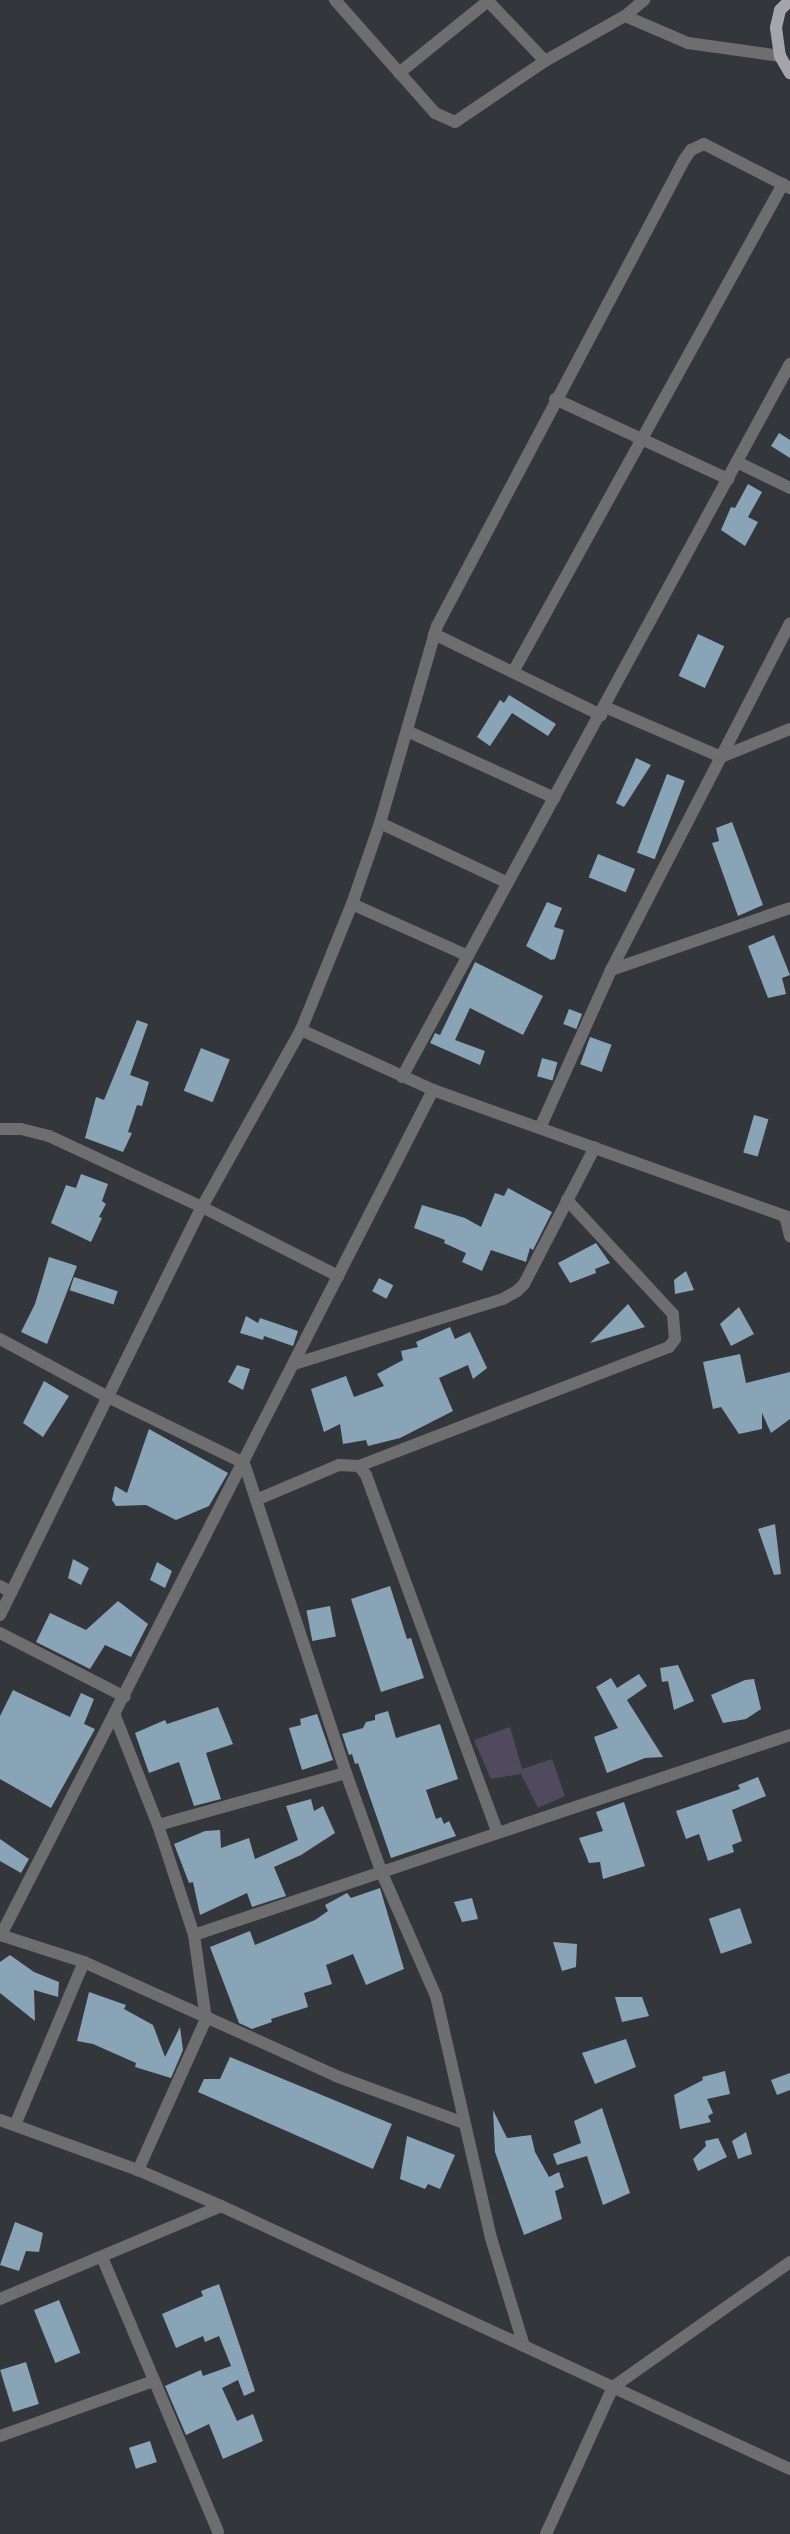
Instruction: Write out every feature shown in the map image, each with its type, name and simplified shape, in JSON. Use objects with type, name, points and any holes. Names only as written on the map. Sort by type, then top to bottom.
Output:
[{"type":"main road","points":[[790,0],[780,10],[776,28],[780,56],[790,73]]},
{"type":"street","points":[[335,0],[435,113],[455,122],[545,61],[625,16],[644,0]]},
{"type":"street","points":[[399,73],[487,1],[545,61]]},
{"type":"street","points":[[625,16],[688,43],[780,56]]},
{"type":"street","points":[[0,1615],[6,1589],[202,1207],[301,1030],[352,904],[380,823],[434,634],[555,399],[691,150],[704,144],[786,186],[641,440],[513,672]]},
{"type":"street","points":[[402,1077],[603,711],[790,364]]},
{"type":"street","points":[[555,399],[641,440],[728,478]]},
{"type":"street","points":[[736,462],[790,488]]},
{"type":"street","points":[[540,1128],[611,970],[790,623]]},
{"type":"street","points":[[434,634],[513,672],[603,711],[721,757],[790,729]]},
{"type":"street","points":[[407,731],[555,798]]},
{"type":"street","points":[[380,823],[508,883]]},
{"type":"street","points":[[352,904],[468,956]]},
{"type":"street","points":[[611,970],[790,908]]},
{"type":"street","points":[[301,1030],[433,1090],[787,1217],[790,1236]]},
{"type":"street","points":[[433,1090],[115,1716],[1,1935],[84,1962],[206,2019],[336,2076],[464,2123]]},
{"type":"street","points":[[0,1129],[36,1131],[202,1207],[338,1276]]},
{"type":"street","points":[[294,1364],[503,1299],[517,1291],[524,1284],[595,1147]]},
{"type":"street","points":[[256,1500],[339,1465],[359,1466],[670,1347],[675,1339],[673,1314],[568,1200]]},
{"type":"street","points":[[0,1339],[106,1396],[244,1463],[346,1773],[381,1871],[436,1996],[491,2238],[524,2346]]},
{"type":"street","points":[[359,1466],[366,1475],[496,1832]]},
{"type":"street","points":[[0,1633],[125,1696]]},
{"type":"street","points":[[115,1716],[158,1825],[194,1934],[206,2019],[138,2170]]},
{"type":"street","points":[[194,1934],[790,1735]]},
{"type":"street","points":[[158,1825],[346,1773]]},
{"type":"street","points":[[15,2125],[84,1962]]},
{"type":"street","points":[[0,2120],[138,2170],[222,2206],[790,2469]]},
{"type":"street","points":[[0,2299],[222,2206]]},
{"type":"street","points":[[102,2257],[216,2533]]},
{"type":"street","points":[[545,2534],[613,2387],[790,2262]]},
{"type":"street","points":[[0,2436],[154,2381]]},
{"type":"shaded area","points":[[510,1727],[522,1769],[552,1759],[565,1796],[538,1808],[521,1774],[491,1779],[474,1740]]},
{"type":"building","points":[[779,433],[790,440],[790,458],[771,446]]},
{"type":"building","points":[[748,484],[762,492],[748,517],[758,522],[745,546],[721,530],[731,507],[735,508]]},
{"type":"building","points":[[698,634],[724,646],[705,688],[679,676]]},
{"type":"building","points":[[509,695],[556,724],[548,736],[512,713],[490,746],[477,737],[500,700],[504,703]]},
{"type":"building","points":[[636,758],[651,765],[624,807],[616,803]]},
{"type":"building","points":[[667,774],[685,781],[655,859],[637,852]]},
{"type":"building","points":[[732,822],[763,905],[738,916],[712,843],[719,841],[716,828]]},
{"type":"building","points":[[598,854],[635,869],[626,892],[589,877]]},
{"type":"building","points":[[547,902],[562,908],[554,927],[564,930],[555,959],[551,960],[526,946]]},
{"type":"building","points":[[774,935],[790,975],[782,978],[786,994],[768,998],[748,946]]},
{"type":"building","points":[[475,962],[543,996],[523,1035],[470,1008],[455,1040],[485,1051],[480,1065],[430,1043],[435,1033],[440,1035]]},
{"type":"building","points":[[569,1009],[582,1014],[576,1029],[563,1024]]},
{"type":"building","points":[[137,1020],[148,1024],[130,1075],[149,1082],[142,1106],[137,1105],[128,1132],[132,1133],[123,1152],[85,1138],[96,1097],[104,1100]]},
{"type":"building","points":[[590,1037],[612,1045],[602,1072],[580,1064]]},
{"type":"building","points":[[201,1048],[230,1060],[213,1102],[184,1091]]},
{"type":"building","points":[[542,1058],[557,1062],[553,1080],[537,1076]]},
{"type":"building","points":[[754,1115],[768,1119],[758,1157],[743,1152]]},
{"type":"building","points":[[81,1174],[108,1184],[102,1201],[106,1204],[99,1217],[102,1218],[91,1242],[51,1223],[66,1185],[76,1188]]},
{"type":"building","points":[[508,1188],[552,1212],[533,1250],[530,1248],[526,1262],[491,1250],[482,1271],[462,1262],[466,1253],[444,1243],[445,1240],[414,1228],[422,1205],[465,1218],[481,1227],[495,1193],[504,1196]]},
{"type":"building","points":[[596,1243],[610,1263],[595,1269],[596,1273],[570,1283],[558,1263]]},
{"type":"building","points":[[49,1257],[77,1266],[47,1344],[21,1332],[35,1304]]},
{"type":"building","points":[[686,1271],[694,1290],[675,1294],[674,1280]]},
{"type":"building","points":[[74,1277],[118,1291],[113,1305],[70,1290]]},
{"type":"building","points":[[379,1278],[393,1285],[386,1299],[372,1291]]},
{"type":"building","points":[[628,1304],[645,1327],[590,1343]]},
{"type":"building","points":[[739,1307],[754,1334],[731,1346],[720,1324]]},
{"type":"building","points":[[246,1316],[258,1323],[260,1318],[298,1331],[293,1346],[264,1336],[263,1340],[240,1333]]},
{"type":"building","points":[[450,1327],[455,1339],[470,1332],[487,1368],[473,1379],[468,1365],[439,1378],[453,1411],[400,1438],[368,1446],[366,1440],[343,1444],[340,1424],[324,1432],[311,1389],[346,1376],[354,1397],[384,1386],[377,1374],[403,1360],[401,1351],[418,1347],[416,1342]]},
{"type":"building","points":[[740,1354],[746,1383],[790,1372],[790,1419],[771,1433],[762,1413],[762,1429],[739,1434],[721,1407],[713,1409],[703,1362]]},
{"type":"building","points":[[237,1365],[250,1369],[243,1390],[228,1382]]},
{"type":"building","points":[[44,1381],[69,1396],[43,1437],[23,1423]]},
{"type":"building","points":[[149,1429],[228,1473],[209,1506],[176,1520],[146,1505],[116,1506],[112,1500],[115,1486],[127,1493]]},
{"type":"building","points":[[775,1524],[781,1574],[774,1575],[758,1529]]},
{"type":"building","points":[[73,1559],[89,1568],[81,1585],[68,1578]]},
{"type":"building","points":[[157,1562],[172,1571],[165,1588],[150,1580]]},
{"type":"building","points":[[390,1586],[407,1639],[411,1638],[424,1678],[381,1692],[351,1599]]},
{"type":"building","points":[[118,1601],[148,1624],[131,1657],[105,1645],[90,1669],[36,1642],[50,1613],[86,1630]]},
{"type":"building","points":[[330,1606],[336,1636],[312,1641],[306,1611]]},
{"type":"building","points":[[678,1665],[694,1701],[674,1710],[668,1681],[662,1682],[660,1668]]},
{"type":"building","points":[[639,1674],[647,1686],[627,1700],[663,1757],[645,1758],[607,1773],[594,1737],[618,1728],[596,1687],[611,1678],[617,1688]]},
{"type":"building","points":[[754,1679],[761,1709],[746,1719],[723,1723],[711,1695],[745,1680]]},
{"type":"building","points":[[13,1690],[70,1717],[81,1693],[94,1699],[84,1724],[95,1729],[51,1808],[0,1779],[0,1716]]},
{"type":"building","points":[[218,1707],[233,1744],[206,1753],[221,1799],[194,1806],[179,1762],[149,1773],[135,1733],[165,1720],[167,1724]]},
{"type":"building","points":[[388,1711],[396,1738],[440,1724],[458,1779],[426,1790],[436,1819],[441,1817],[444,1824],[449,1821],[456,1836],[391,1858],[358,1763],[355,1764],[352,1754],[349,1755],[342,1734],[363,1728],[366,1722],[375,1720],[375,1715]]},
{"type":"building","points":[[317,1714],[333,1760],[302,1770],[289,1728],[301,1725],[300,1719]]},
{"type":"building","points":[[758,1777],[766,1796],[732,1810],[742,1841],[732,1845],[734,1852],[708,1861],[699,1834],[686,1839],[676,1811],[740,1789],[738,1785]]},
{"type":"building","points":[[311,1799],[314,1811],[323,1806],[335,1833],[301,1855],[274,1867],[286,1896],[252,1907],[247,1893],[200,1915],[193,1882],[189,1883],[174,1844],[205,1831],[220,1830],[221,1848],[249,1838],[255,1859],[298,1840],[286,1806]]},
{"type":"building","points":[[624,1802],[645,1866],[603,1879],[600,1862],[589,1863],[579,1838],[603,1831],[596,1812]]},
{"type":"building","points":[[0,1839],[29,1859],[21,1873],[0,1861]]},
{"type":"building","points":[[380,1888],[404,1969],[366,1985],[353,1954],[326,1965],[332,1984],[304,1993],[308,2007],[271,2019],[272,2022],[252,2029],[239,2023],[210,1947],[250,1931],[255,1945],[315,1920],[328,1911],[325,1905],[347,1893],[351,1898]]},
{"type":"building","points":[[472,1898],[478,1919],[462,1922],[454,1902]]},
{"type":"building","points":[[740,1908],[752,1943],[721,1954],[709,1919]]},
{"type":"building","points":[[553,1942],[577,1944],[576,1967],[562,1971]]},
{"type":"building","points":[[10,1955],[34,1972],[59,1982],[58,1997],[34,1990],[35,2021],[0,1993],[0,1962]]},
{"type":"building","points":[[89,1992],[126,2005],[124,2009],[153,2025],[165,2057],[180,2027],[183,2050],[171,2078],[135,2067],[136,2063],[93,2044],[77,2041]]},
{"type":"building","points":[[615,1997],[642,1997],[649,2016],[622,2022]]},
{"type":"building","points":[[626,2039],[636,2067],[595,2084],[582,2053]]},
{"type":"building","points":[[230,2057],[392,2124],[373,2169],[198,2092],[204,2079],[220,2079]]},
{"type":"building","points":[[725,2071],[730,2094],[707,2099],[713,2113],[708,2116],[711,2122],[680,2129],[674,2095],[703,2080],[702,2077]]},
{"type":"building","points":[[790,2073],[790,2090],[777,2095],[771,2080]]},
{"type":"building","points":[[602,2108],[630,2193],[603,2205],[587,2156],[557,2165],[553,2154],[581,2143],[574,2121]]},
{"type":"building","points":[[493,2110],[507,2138],[531,2135],[535,2152],[549,2177],[559,2172],[564,2187],[555,2191],[562,2219],[524,2235],[495,2152]]},
{"type":"building","points":[[746,2132],[752,2154],[738,2159],[732,2141]]},
{"type":"building","points":[[407,2136],[455,2155],[440,2189],[428,2184],[425,2189],[400,2179]]},
{"type":"building","points":[[718,2138],[727,2157],[698,2171],[693,2159],[706,2146],[705,2141]]},
{"type":"building","points":[[15,2222],[43,2233],[39,2252],[26,2251],[19,2271],[0,2265]]},
{"type":"building","points":[[219,2284],[255,2391],[244,2396],[238,2380],[222,2388],[237,2421],[253,2414],[263,2441],[223,2459],[209,2424],[186,2435],[165,2386],[201,2370],[203,2376],[231,2366],[219,2336],[205,2342],[203,2336],[176,2348],[162,2314],[203,2296],[201,2291]]},
{"type":"building","points":[[59,2300],[80,2353],[55,2363],[34,2310]]},
{"type":"building","points":[[26,2362],[39,2404],[13,2412],[0,2370]]},
{"type":"building","points":[[150,2441],[157,2462],[136,2469],[129,2448]]}]
